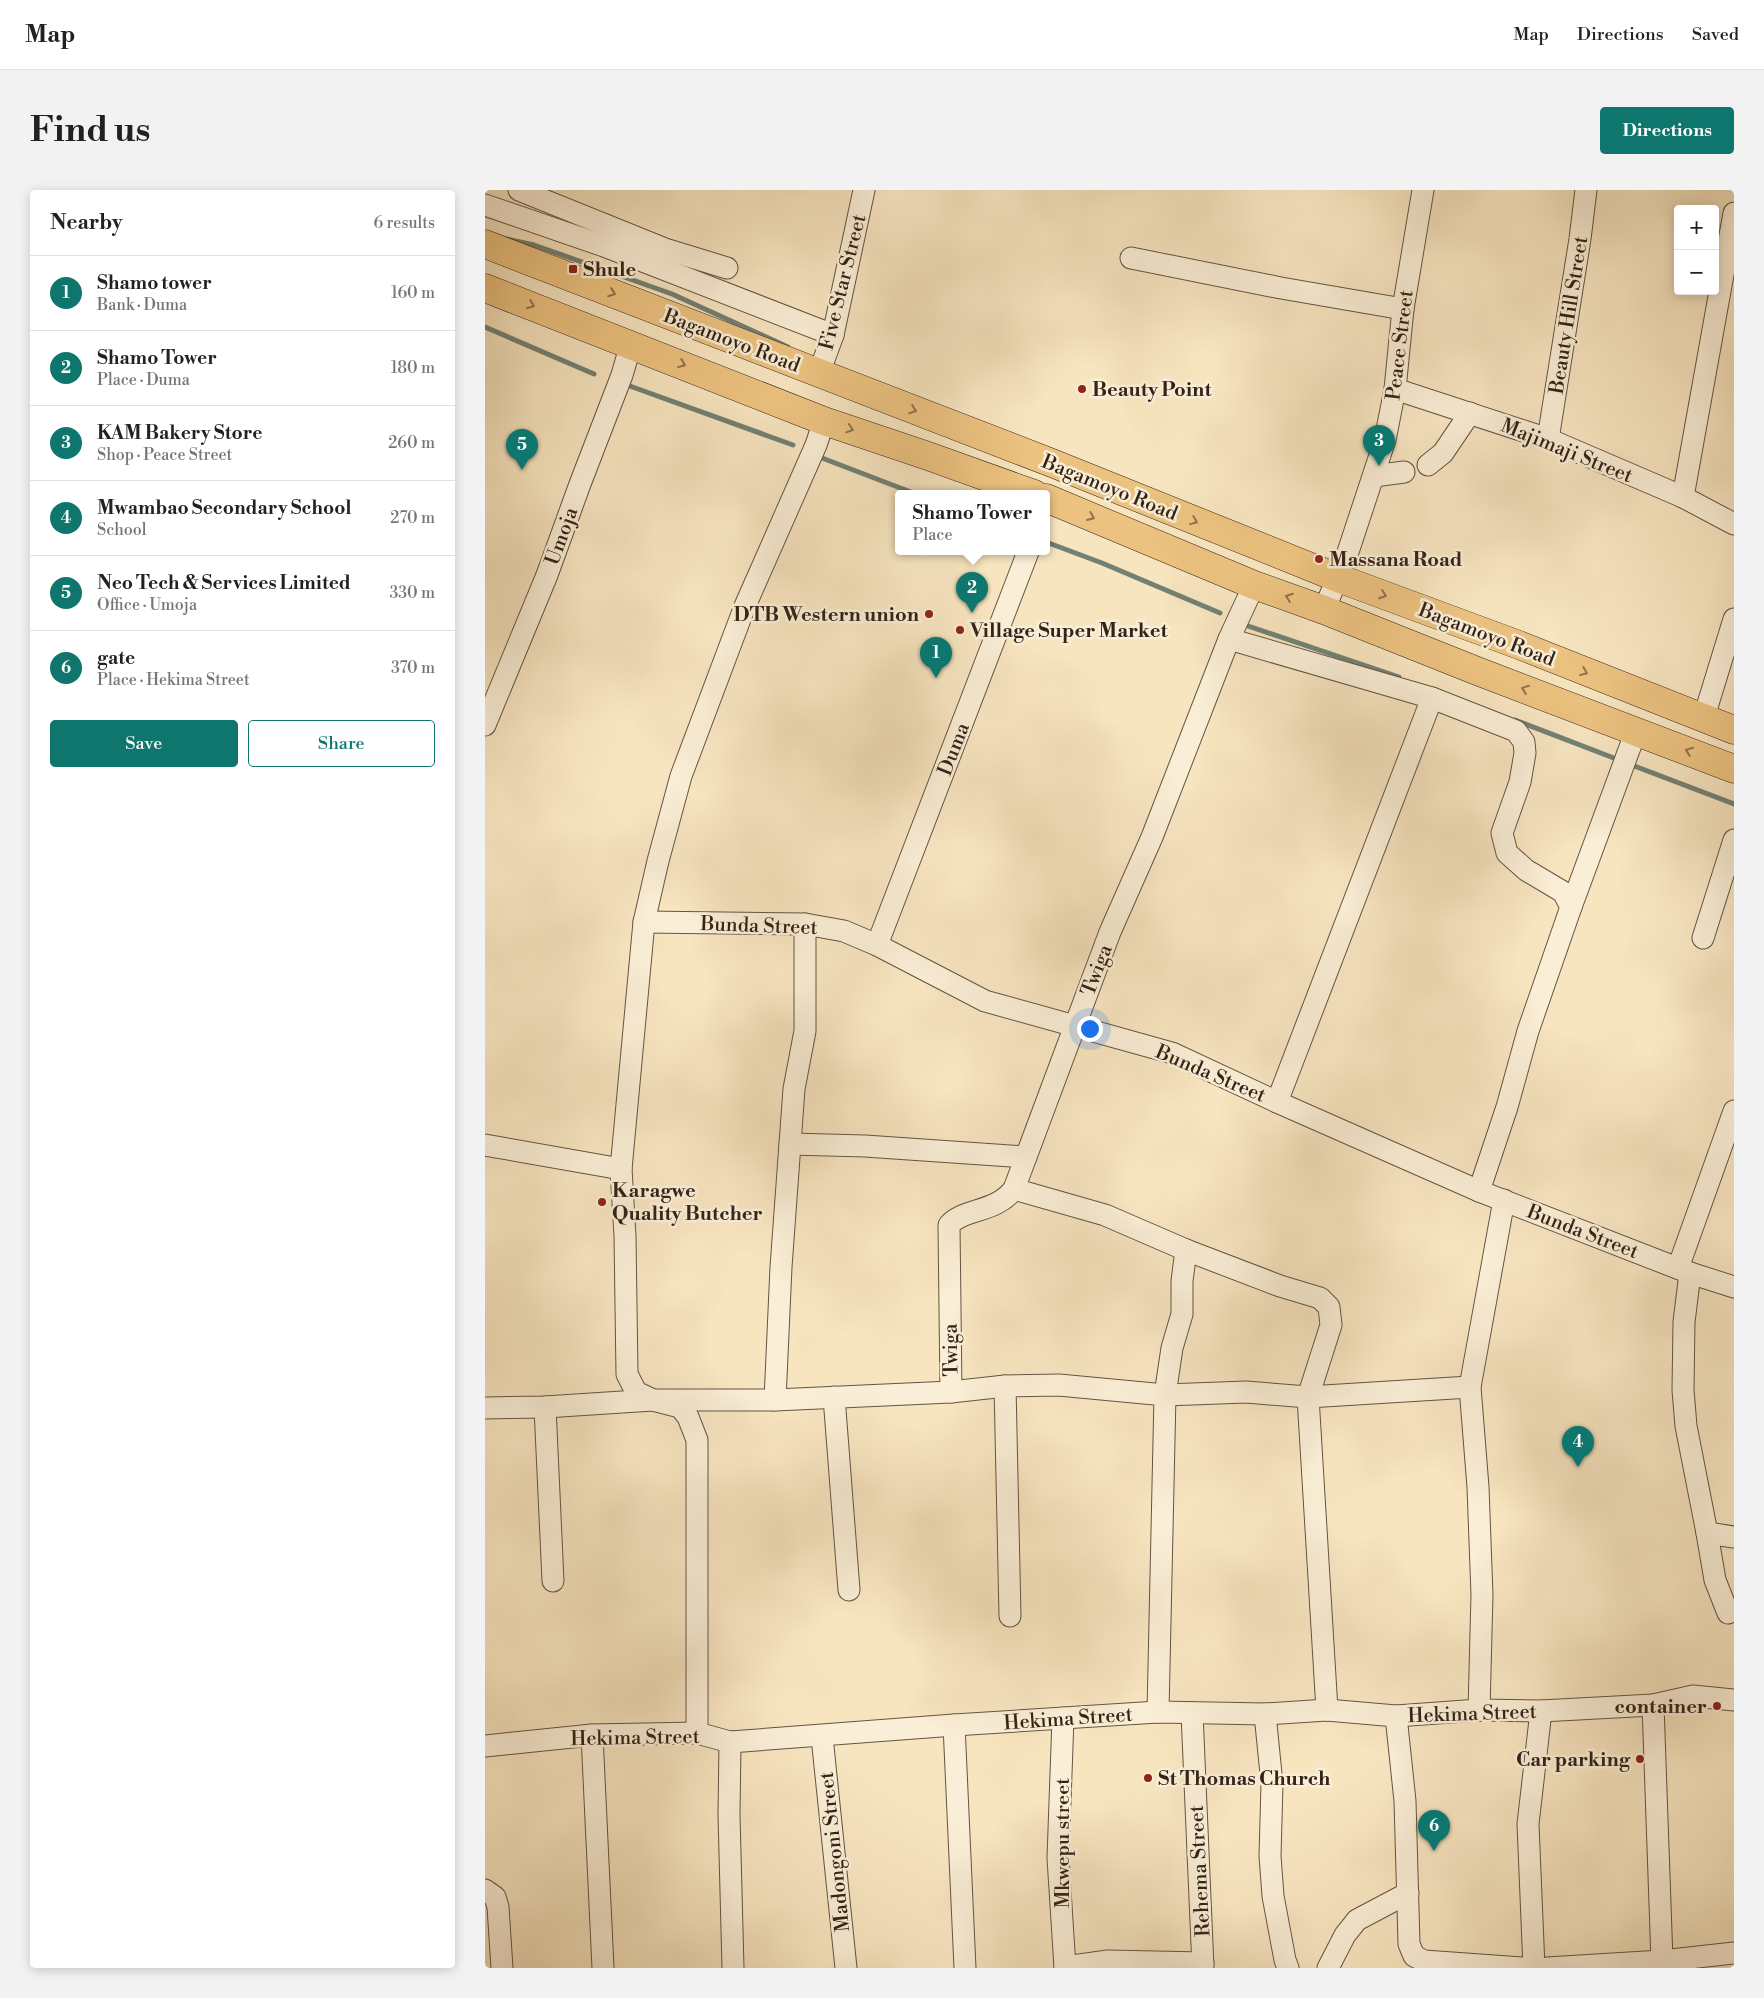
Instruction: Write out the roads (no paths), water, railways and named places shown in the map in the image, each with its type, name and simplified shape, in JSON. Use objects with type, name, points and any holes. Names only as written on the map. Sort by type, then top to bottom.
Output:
[{"type":"highway","name":"Bagamoyo Road","points":[[485,244],[1052,463],[1337,578],[1519,645],[1703,720],[1734,730]]},
{"type":"highway","name":"Bagamoyo Road","points":[[485,288],[824,421],[929,456],[1021,490]]},
{"type":"highway","name":"Bagamoyo Road","points":[[1050,501],[1254,585],[1325,610],[1477,671],[1734,769]]},
{"type":"street","points":[[519,190],[608,237],[661,258],[833,335]]},
{"type":"street","name":"Five Star Street","points":[[819,373],[833,335],[864,190]]},
{"type":"street","name":"Peace Street","points":[[1325,610],[1374,476],[1385,440],[1395,389],[1403,309],[1423,190]]},
{"type":"street","name":"Beauty Hill Street","points":[[1548,439],[1586,190]]},
{"type":"street","points":[[485,205],[608,237]]},
{"type":"street","points":[[1683,497],[1734,213]]},
{"type":"street","points":[[661,258],[727,268]]},
{"type":"street","points":[[1131,258],[1281,288],[1403,309]]},
{"type":"street","name":"Umoja","points":[[485,725],[547,575],[622,376],[631,344]]},
{"type":"street","name":"Majimaji Street","points":[[1395,389],[1548,439],[1683,497],[1734,524]]},
{"type":"street","points":[[1428,465],[1443,453],[1470,413]]},
{"type":"street","points":[[697,1733],[697,1440],[688,1417],[680,1407],[653,1400],[636,1392],[627,1374],[625,1236],[621,1170],[644,922],[681,776],[745,606],[816,445],[824,421]]},
{"type":"street","points":[[1374,476],[1404,472]]},
{"type":"street","name":"Duma","points":[[877,945],[1027,555]]},
{"type":"street","name":"Twiga","points":[[951,1392],[949,1225],[953,1220],[988,1208],[1007,1198],[1015,1189],[1110,932],[1152,837],[1229,639],[1254,585]]},
{"type":"street","points":[[1703,720],[1734,620]]},
{"type":"street","points":[[1229,639],[1432,698],[1516,732],[1524,742],[1525,753],[1520,782],[1502,833],[1507,853],[1526,870],[1563,892],[1571,908]]},
{"type":"street","points":[[1277,1102],[1432,698]]},
{"type":"street","points":[[1479,1192],[1507,1107],[1528,1031],[1636,731]]},
{"type":"street","points":[[1703,938],[1734,840]]},
{"type":"street","name":"Bunda Street","points":[[644,922],[805,924],[843,931],[877,945],[985,1001],[1172,1053],[1479,1192],[1684,1270],[1734,1287]]},
{"type":"street","points":[[775,1400],[781,1268],[794,1089],[805,1031],[805,924]]},
{"type":"street","points":[[1727,1614],[1715,1580],[1685,1426],[1684,1270],[1734,1111]]},
{"type":"street","points":[[790,1144],[865,1146],[1026,1157]]},
{"type":"street","points":[[485,1145],[621,1170]]},
{"type":"street","points":[[1015,1189],[1105,1214],[1186,1250],[1280,1286],[1320,1298],[1329,1307],[1331,1325],[1308,1397],[1327,1710]]},
{"type":"street","points":[[1479,1710],[1481,1575],[1478,1488],[1470,1387],[1504,1200]]},
{"type":"street","points":[[1158,1712],[1165,1395],[1172,1348],[1182,1314],[1182,1281],[1186,1250]]},
{"type":"street","points":[[485,1408],[545,1407],[653,1400],[775,1400],[951,1392],[1005,1386],[1059,1385],[1165,1395],[1246,1392],[1308,1397],[1470,1387]]},
{"type":"street","points":[[1005,1386],[1010,1616]]},
{"type":"street","points":[[834,1396],[849,1590]]},
{"type":"street","points":[[545,1407],[553,1581]]},
{"type":"street","points":[[1707,1533],[1734,1537]]},
{"type":"street","name":"Hekima Street","points":[[485,1746],[592,1735],[697,1733],[730,1742],[1158,1712],[1265,1714],[1327,1710],[1396,1716],[1479,1710],[1541,1711],[1653,1705],[1693,1696],[1734,1700]]},
{"type":"street","points":[[1653,1705],[1662,1961]]},
{"type":"street","points":[[1533,1968],[1528,1824],[1541,1711]]},
{"type":"street","name":"Rehema Street","points":[[1193,1713],[1203,1965]]},
{"type":"street","points":[[1265,1714],[1273,1784],[1270,1856],[1273,1896],[1288,1968]]},
{"type":"street","points":[[1396,1716],[1405,1801],[1409,1944],[1414,1956],[1424,1961],[1522,1968]]},
{"type":"street","name":"Mkwepu street","points":[[1063,1718],[1058,1858],[1065,1967]]},
{"type":"street","points":[[954,1725],[965,1968]]},
{"type":"street","points":[[592,1735],[603,1968]]},
{"type":"street","name":"Madongoni Street","points":[[821,1737],[846,1968]]},
{"type":"street","points":[[730,1742],[729,1815],[733,1968]]},
{"type":"street","points":[[485,1890],[495,1897],[498,1907],[502,1968]]},
{"type":"street","points":[[1328,1968],[1345,1935],[1357,1920],[1408,1893]]},
{"type":"street","points":[[1547,1968],[1662,1961],[1734,1953]]},
{"type":"street","points":[[1065,1967],[1108,1961],[1203,1965]]},
{"type":"waterway","points":[[507,239],[534,245],[672,294],[788,347]]},
{"type":"waterway","points":[[485,327],[594,374]]},
{"type":"waterway","points":[[627,385],[793,445]]},
{"type":"waterway","points":[[822,458],[906,490]]},
{"type":"waterway","points":[[1050,544],[1102,563],[1220,613]]},
{"type":"waterway","points":[[1248,626],[1399,677]]},
{"type":"waterway","points":[[1515,720],[1619,760]]},
{"type":"waterway","points":[[1629,764],[1734,804]]},
{"type":"place","name":"Shule","points":[[573,269]]},
{"type":"place","name":"Beauty Point","points":[[1082,389]]},
{"type":"place","name":"KAM Bakery Store","points":[[1379,466]]},
{"type":"place","name":"Neo Tech & Services Limited","points":[[522,470]]},
{"type":"place","name":"Massana Road","points":[[1319,559]]},
{"type":"place","name":"Shamo Tower","points":[[972,613]]},
{"type":"place","name":"DTB Western union","points":[[929,614]]},
{"type":"place","name":"Village Super Market","points":[[960,630]]},
{"type":"place","name":"Shamo tower","points":[[936,678]]},
{"type":"place","name":"Karagwe Quality Butcher","points":[[602,1202]]},
{"type":"place","name":"Mwambao Secondary School","points":[[1578,1467]]},
{"type":"place","name":"container","points":[[1717,1706]]},
{"type":"place","name":"Car parking","points":[[1640,1759]]},
{"type":"place","name":"St Thomas Church","points":[[1148,1778]]},
{"type":"place","name":"gate","points":[[1434,1851]]}]
